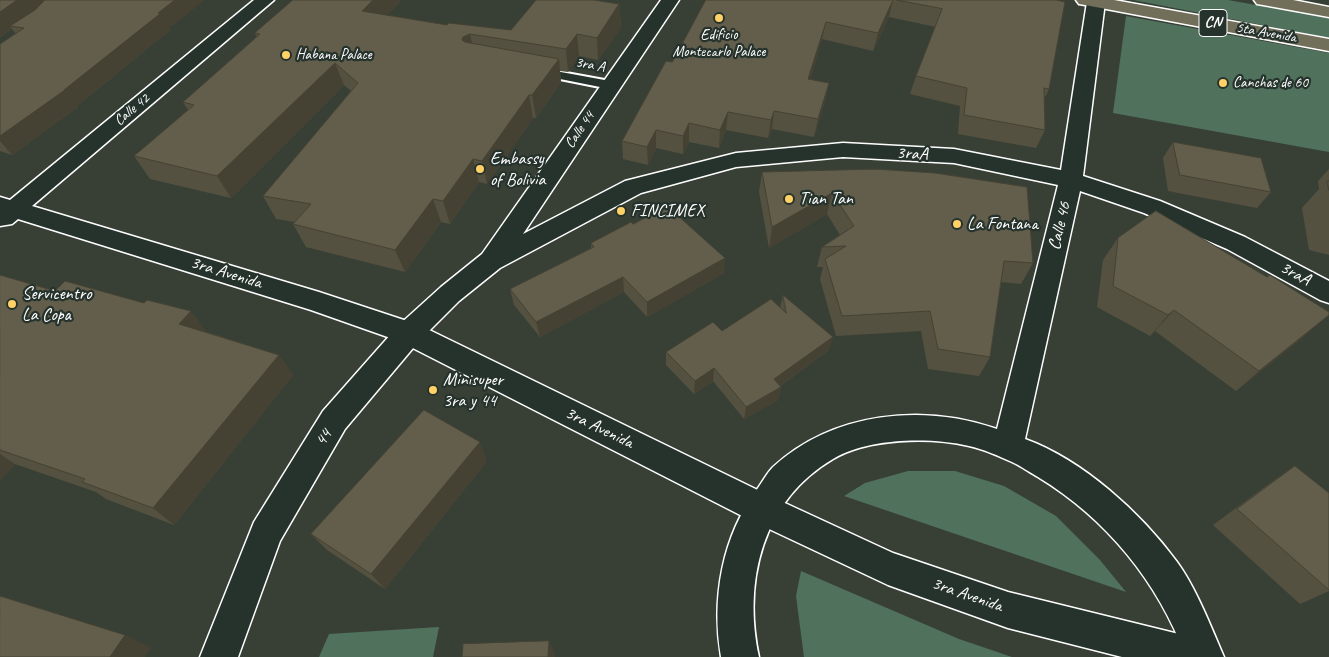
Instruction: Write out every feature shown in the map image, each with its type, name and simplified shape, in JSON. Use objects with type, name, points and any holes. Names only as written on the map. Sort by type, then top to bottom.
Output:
[{"type":"highway","name":"5ta Avenida","points":[[1263,0],[1329,12]]},
{"type":"highway","name":"5ta Avenida","points":[[1091,1],[1329,45]]},
{"type":"street","name":"Calle 42","points":[[4,212],[265,0]]},
{"type":"street","name":"Calle 44","points":[[490,261],[670,0]]},
{"type":"street","name":"Calle 46","points":[[1008,447],[1071,180],[1091,1]]},
{"type":"street","name":"3raA","points":[[490,261],[633,187],[736,160],[843,150],[954,156],[1071,180],[1152,207],[1236,243],[1329,293]]},
{"type":"street","name":"3ra Avenida","points":[[4,212],[319,302],[410,334],[762,509],[888,568],[1008,610],[1195,657]]},
{"type":"street","name":"44","points":[[219,657],[266,533],[334,420],[410,334],[450,294],[490,261]]},
{"type":"street","points":[[740,657],[735,631],[738,570],[756,519],[784,478],[822,449],[868,432],[917,427],[970,434],[1024,452],[1076,483],[1125,525],[1165,575],[1206,657]]},
{"type":"lane","name":"3ra A","points":[[523,69],[610,85]]},
{"type":"green space","points":[[1133,0],[1228,0],[1329,18],[1329,38]]},
{"type":"green space","name":"Canchas de 60","points":[[1126,16],[1329,53],[1329,152],[1113,113]]},
{"type":"green space","points":[[908,471],[955,471],[1004,486],[1056,516],[1100,560],[1126,592],[844,496],[865,483]]},
{"type":"green space","points":[[801,571],[959,639],[1012,657],[804,657],[796,596]]},
{"type":"green space","points":[[439,627],[433,657],[319,657],[329,634]]},
{"type":"building","points":[[0,0],[17,0],[0,12]]},
{"type":"building","points":[[45,0],[175,0],[65,90],[0,136],[0,44],[24,28],[10,26],[35,10]]},
{"type":"building","points":[[293,0],[373,0],[362,11],[447,25],[449,23],[511,30],[536,0],[594,0],[619,4],[597,38],[577,34],[566,49],[470,34],[463,37],[462,40],[465,42],[559,59],[532,95],[529,95],[482,161],[473,159],[443,201],[433,199],[395,250],[293,224],[311,204],[263,196],[358,83],[335,63],[217,176],[134,156],[194,105],[183,102],[260,34],[255,33]]},
{"type":"building","points":[[706,0],[893,0],[878,33],[826,22],[808,79],[829,83],[818,119],[774,111],[771,120],[728,112],[720,130],[689,123],[683,136],[656,130],[647,147],[622,141],[666,61],[672,62]]},
{"type":"building","points":[[897,0],[1056,0],[1065,2],[1049,89],[1044,88],[1045,130],[964,115],[967,88],[916,76],[942,9]]},
{"type":"building","points":[[1173,142],[1261,158],[1271,192],[1180,175]]},
{"type":"building","points":[[875,169],[935,173],[1027,187],[1033,263],[1004,261],[990,357],[938,349],[930,311],[842,316],[825,259],[846,246],[822,247],[854,226],[832,193],[772,227],[762,172]]},
{"type":"building","points":[[667,206],[725,258],[647,302],[623,277],[536,322],[510,289],[594,247],[591,243]]},
{"type":"building","points":[[1156,211],[1267,277],[1270,275],[1329,312],[1329,315],[1259,371],[1174,310],[1168,315],[1113,286],[1118,238]]},
{"type":"building","points":[[0,275],[55,291],[65,281],[144,303],[147,300],[191,311],[179,324],[279,355],[153,508],[82,482],[85,479],[0,450]]},
{"type":"building","points":[[783,295],[833,337],[774,379],[781,387],[746,407],[714,368],[695,381],[666,352],[713,322],[722,331],[771,299],[786,313]]},
{"type":"building","points":[[424,410],[480,442],[371,574],[311,534]]},
{"type":"building","points":[[1295,466],[1329,493],[1329,590],[1237,509]]},
{"type":"building","points":[[0,596],[125,635],[110,657],[0,657]]},
{"type":"building","points":[[549,641],[548,657],[462,657],[463,644]]},
{"type":"place","name":"Edificio Montecarlo Palace","points":[[719,18]]},
{"type":"place","name":"Habana Palace","points":[[286,55]]},
{"type":"place","name":"Canchas de 60","points":[[1223,83]]},
{"type":"place","name":"Embassy of Bolivia","points":[[480,169]]},
{"type":"place","name":"Tian Tan","points":[[789,199]]},
{"type":"place","name":"FINCIMEX","points":[[621,211]]},
{"type":"place","name":"La Fontana","points":[[957,224]]},
{"type":"place","name":"Servicentro La Copa","points":[[12,304]]},
{"type":"place","name":"Minisuper 3ra y 44","points":[[433,390]]}]
